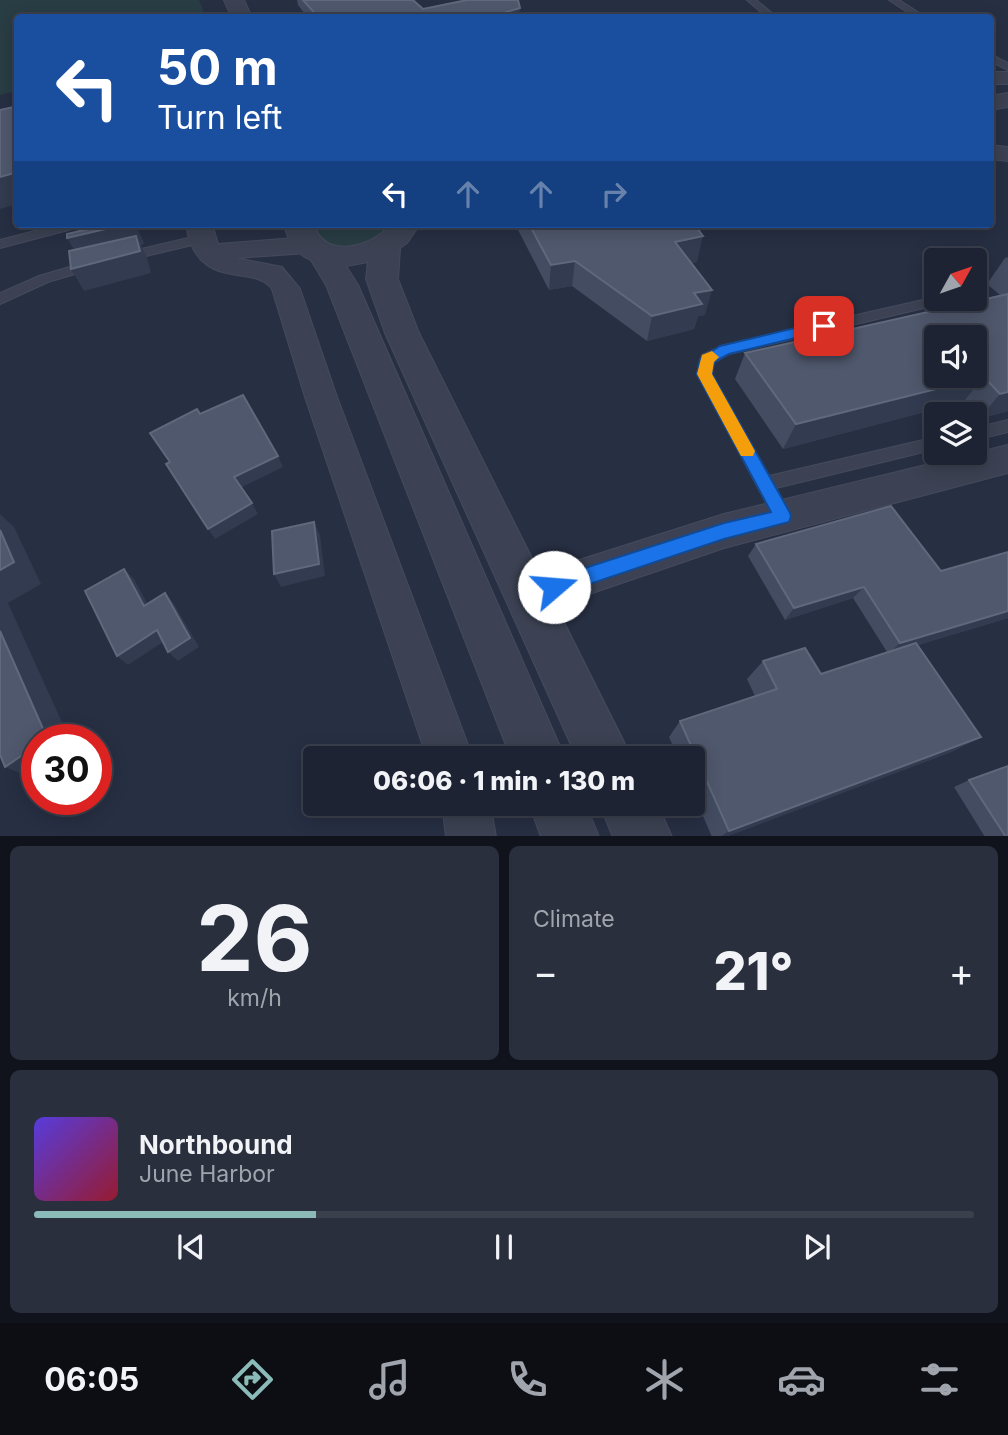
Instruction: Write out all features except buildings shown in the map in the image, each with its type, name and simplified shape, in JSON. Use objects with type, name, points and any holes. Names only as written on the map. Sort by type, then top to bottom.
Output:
[{"type":"street","points":[[202,235],[258,228]]},
{"type":"street","points":[[202,235],[230,251],[310,241],[355,256],[417,228]]},
{"type":"street","points":[[202,235],[222,262],[235,267],[267,271],[277,276],[286,289],[321,397],[446,746]]},
{"type":"street","points":[[394,238],[382,279],[402,333],[599,746]]},
{"type":"street","points":[[310,241],[341,285],[533,746]]},
{"type":"street","points":[[554,587],[724,531],[1008,459]]},
{"type":"street","points":[[468,816],[471,836]]},
{"type":"street","points":[[562,816],[570,836]]},
{"type":"street","points":[[633,816],[643,836]]},
{"type":"lane","points":[[751,0],[769,14]]},
{"type":"lane","points":[[893,0],[916,14]]},
{"type":"lane","points":[[0,244],[61,228]]},
{"type":"lane","points":[[0,299],[19,288],[61,272],[202,235]]},
{"type":"lane","points":[[782,516],[704,374],[708,359],[725,350],[924,303]]},
{"type":"lane","points":[[987,305],[1008,322]]},
{"type":"lane","points":[[987,431],[1008,426]]},
{"type":"lane","points":[[765,484],[924,446]]},
{"type":"shaded area","points":[[0,0],[199,0],[205,14],[14,14],[14,92],[0,95]]},
{"type":"shaded area","points":[[309,228],[392,228],[378,244],[332,251]]},
{"type":"slow traffic","points":[[712,357],[708,359],[704,374],[747,451]]},
{"type":"route","points":[[554,587],[724,531],[782,516],[704,374],[708,359],[725,350],[824,326]]}]
